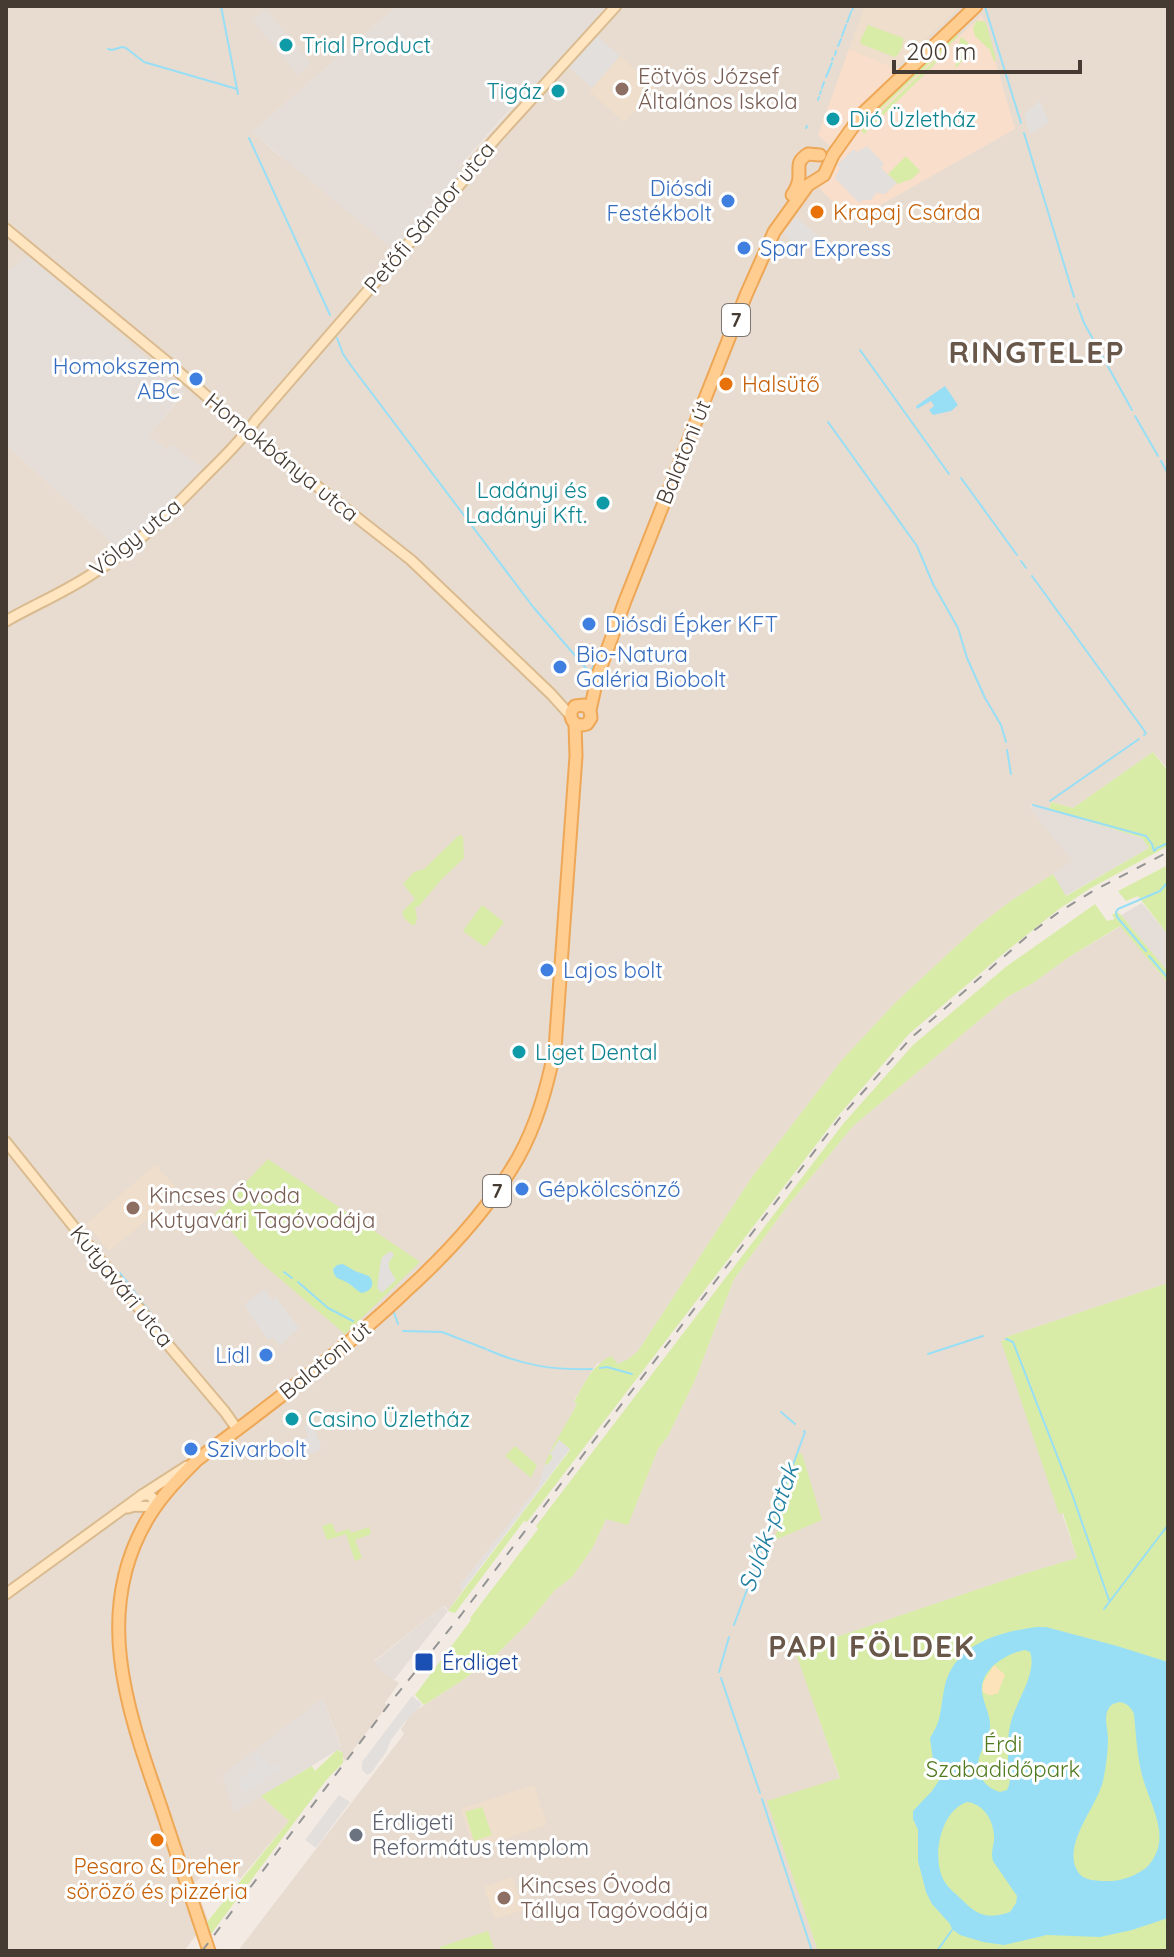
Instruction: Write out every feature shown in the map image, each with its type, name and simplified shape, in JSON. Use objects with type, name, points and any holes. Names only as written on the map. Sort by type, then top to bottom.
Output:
[{"type":"main road","name":"7","points":[[799,173],[799,163],[803,157],[829,151],[862,114],[976,6]]},
{"type":"main road","name":"7","points":[[811,182],[822,178],[849,130]]},
{"type":"main road","points":[[820,155],[826,169]]},
{"type":"main road","points":[[799,173],[811,182]]},
{"type":"main road","name":"Balatoni út","points":[[774,232],[776,221],[797,187],[799,173]]},
{"type":"main road","name":"Balatoni út","points":[[209,1951],[140,1747],[124,1688],[118,1640],[120,1599],[130,1559],[147,1520],[149,1507],[197,1460],[343,1349],[431,1268],[480,1213],[518,1157],[540,1106],[555,1049],[579,714],[598,675],[746,295],[774,232],[811,182]]},
{"type":"street","name":"Petőfi Sándor utca","points":[[248,432],[468,175],[472,166],[616,6]]},
{"type":"street","name":"Homokbánya utca","points":[[6,229],[248,432],[411,560],[551,694],[579,714]]},
{"type":"street","name":"Völgy utca","points":[[6,621],[91,575],[129,548],[248,432]]},
{"type":"street","name":"Kutyavári utca","points":[[6,1142],[237,1429]]},
{"type":"street","points":[[6,1594],[142,1495],[197,1460]]},
{"type":"street","points":[[123,1510],[135,1506],[149,1507],[153,1498],[142,1495]]},
{"type":"shaded area","points":[[6,6],[397,6],[252,132],[280,156],[463,172],[459,168],[513,107],[518,109],[606,6],[1168,6],[1168,769],[1153,752],[1073,808],[1051,802],[1049,809],[1034,804],[1030,807],[1073,861],[978,926],[896,1002],[841,1061],[752,1177],[638,1351],[618,1364],[598,1363],[591,1372],[574,1401],[577,1403],[567,1426],[551,1450],[538,1487],[459,1587],[463,1590],[448,1611],[443,1606],[374,1661],[382,1672],[399,1683],[385,1703],[387,1706],[343,1763],[341,1751],[337,1750],[341,1747],[323,1698],[234,1812],[261,1796],[289,1821],[240,1879],[223,1859],[194,1883],[208,1920],[184,1951],[6,1951],[6,444],[119,549],[172,444],[167,450],[149,435],[185,392],[29,255],[6,273]]},
{"type":"shaded area","points":[[397,6],[606,6],[518,109],[512,107],[459,167],[464,172],[395,251],[252,132]]},
{"type":"shaded area","points":[[865,6],[961,6],[895,68],[849,49]]},
{"type":"shaded area","points":[[266,9],[311,63],[298,75],[252,20]]},
{"type":"shaded area","points":[[982,15],[1015,129],[852,221],[815,184],[836,152],[818,135],[849,49],[895,68],[920,67]]},
{"type":"shaded area","points":[[597,36],[620,56],[592,88],[569,67]]},
{"type":"shaded area","name":"Eötvös József Általános Iskola","points":[[620,56],[655,88],[624,122],[589,91]]},
{"type":"shaded area","points":[[1040,101],[1049,122],[1030,135],[1024,114]]},
{"type":"shaded area","points":[[867,146],[884,164],[881,168],[897,183],[885,194],[876,193],[871,200],[859,203],[835,178],[840,168],[837,165],[854,149],[857,152]]},
{"type":"shaded area","points":[[796,217],[821,238],[798,249],[784,233]]},
{"type":"shaded area","points":[[29,254],[185,391],[149,435],[167,450],[172,444],[205,470],[119,549],[6,444],[6,273]]},
{"type":"shaded area","points":[[1034,804],[1142,838],[1149,848],[1065,896],[1053,874],[1072,861],[1030,808]]},
{"type":"shaded area","points":[[1142,903],[1168,935],[1168,972],[1121,915]]},
{"type":"shaded area","points":[[1121,926],[1168,983],[1168,1283],[1006,1337],[1055,1501],[1077,1558],[796,1651],[840,1779],[768,1801],[818,1951],[238,1951],[404,1734],[401,1729],[412,1713],[498,1653],[528,1623],[555,1590],[572,1577],[592,1549],[606,1519],[628,1524],[658,1449],[668,1436],[695,1380],[734,1279],[785,1209],[853,1126],[1007,997]]},
{"type":"shaded area","name":"Kincses Óvoda Kutyavári Tagóvodája","points":[[155,1165],[181,1192],[109,1251],[86,1224]]},
{"type":"shaded area","points":[[391,1251],[394,1255],[389,1268],[396,1280],[382,1293],[377,1288],[381,1260]]},
{"type":"shaded area","points":[[265,1289],[272,1300],[276,1297],[299,1328],[280,1346],[273,1337],[268,1340],[245,1304]]},
{"type":"shaded area","points":[[312,1423],[322,1449],[294,1460],[288,1444],[308,1437],[304,1426]]},
{"type":"shaded area","points":[[559,1440],[570,1449],[463,1590],[459,1587],[538,1487],[545,1464],[548,1465],[553,1457],[550,1454]]},
{"type":"shaded area","points":[[443,1606],[448,1611],[394,1680],[382,1672],[374,1662]]},
{"type":"shaded area","points":[[412,1696],[422,1704],[403,1724],[367,1775],[362,1770],[362,1762]]},
{"type":"shaded area","points":[[323,1698],[341,1748],[234,1813],[222,1775]]},
{"type":"shaded area","points":[[258,1752],[269,1767],[279,1765],[281,1769],[245,1795],[237,1781],[255,1767],[253,1755]]},
{"type":"shaded area","points":[[534,1785],[547,1825],[474,1849],[461,1809]]},
{"type":"shaded area","points":[[339,1795],[350,1802],[316,1848],[305,1840]]},
{"type":"shaded area","name":"Kincses Óvoda Tállya Tagóvodája","points":[[512,1877],[524,1910],[495,1919],[484,1887]]},
{"type":"green space","points":[[976,21],[986,23],[996,59],[994,62],[990,50],[975,36],[973,29]]},
{"type":"green space","points":[[868,25],[903,38],[897,56],[861,44]]},
{"type":"green space","points":[[956,35],[959,36],[854,134],[868,113]]},
{"type":"green space","points":[[962,37],[970,49],[955,69],[960,39]]},
{"type":"green space","points":[[951,45],[864,134],[861,131]]},
{"type":"green space","points":[[906,156],[920,171],[912,179],[898,184],[888,174]]},
{"type":"green space","points":[[1153,752],[1168,771],[1168,846],[1059,909],[909,1034],[838,1116],[455,1613],[448,1611],[570,1450],[559,1440],[553,1457],[547,1466],[545,1464],[589,1376],[611,1356],[618,1364],[638,1351],[752,1177],[841,1061],[896,1002],[978,926],[1012,900],[1053,874],[1066,896],[1149,848],[1142,838],[1049,809],[1051,802],[1073,808]]},
{"type":"green space","points":[[461,835],[464,858],[415,907],[417,919],[412,925],[402,912],[415,899],[403,884]]},
{"type":"green space","points":[[1168,865],[1168,935],[1138,896],[1126,901],[1118,891]]},
{"type":"green space","points":[[1095,904],[1107,921],[1115,919],[1112,915],[1117,912],[1121,915],[1168,972],[1168,983],[1120,926],[1007,997],[853,1126],[785,1209],[734,1279],[695,1380],[668,1436],[658,1449],[628,1525],[606,1519],[592,1549],[572,1577],[555,1590],[528,1623],[498,1653],[424,1705],[415,1695],[538,1529],[536,1526],[843,1124],[913,1045],[1007,966]]},
{"type":"green space","points":[[482,905],[504,922],[485,947],[463,931]]},
{"type":"green space","points":[[268,1159],[420,1262],[345,1334],[259,1261],[215,1214]]},
{"type":"green space","name":"Érdi Szabadidőpark","points":[[1168,1283],[1168,1951],[818,1951],[767,1801],[840,1778],[795,1651],[1077,1558],[1063,1513],[1059,1514],[1001,1341]]},
{"type":"green space","points":[[515,1446],[537,1465],[531,1478],[505,1456]]},
{"type":"green space","points":[[798,1453],[802,1454],[822,1520],[773,1541],[778,1529],[772,1525]]},
{"type":"green space","points":[[332,1523],[336,1533],[349,1529],[351,1533],[369,1527],[371,1534],[355,1540],[362,1558],[355,1561],[346,1534],[327,1540],[322,1526]]},
{"type":"green space","points":[[337,1750],[343,1753],[343,1763],[328,1778],[211,1934],[207,1922],[289,1821],[261,1796],[312,1766],[315,1771]]},
{"type":"green space","points":[[482,1807],[492,1835],[474,1841],[465,1812]]},
{"type":"green space","points":[[488,1931],[495,1951],[441,1951],[440,1947]]},
{"type":"sand","points":[[994,1665],[1005,1675],[998,1693],[990,1695],[982,1691],[983,1683]]},
{"type":"water","points":[[945,386],[958,405],[951,411],[933,415],[929,410],[934,406],[931,401],[917,409],[916,406]]},
{"type":"water","points":[[343,1264],[369,1276],[372,1282],[370,1289],[361,1293],[336,1277],[333,1269]]},
{"type":"water","points":[[1037,1627],[1168,1662],[1168,1918],[1100,1937],[1047,1935],[1004,1945],[960,1935],[932,1904],[918,1861],[918,1830],[913,1811],[940,1779],[930,1738],[939,1720],[949,1674],[957,1661],[979,1643],[993,1637]],"holes":[[[1025,1650],[1030,1652],[1031,1670],[1010,1726],[1009,1786],[1000,1792],[986,1784],[978,1770],[990,1728],[983,1683],[996,1663]],[[1126,1704],[1134,1714],[1140,1767],[1159,1835],[1154,1857],[1146,1868],[1126,1878],[1103,1881],[1084,1878],[1078,1872],[1074,1850],[1103,1781],[1108,1749],[1106,1715],[1110,1706]],[[967,1802],[973,1803],[992,1823],[993,1861],[1017,1896],[1010,1912],[994,1916],[977,1912],[943,1879],[938,1859],[941,1836],[950,1815]]]},
{"type":"waterway","points":[[221,6],[238,94]]},
{"type":"waterway","points":[[985,7],[1021,123]]},
{"type":"waterway","points":[[848,20],[851,12]]},
{"type":"waterway","points":[[842,36],[846,25]]},
{"type":"waterway","points":[[838,46],[841,39]]},
{"type":"waterway","points":[[108,49],[126,48],[144,62],[237,89]]},
{"type":"waterway","points":[[835,55],[836,51]]},
{"type":"waterway","points":[[826,77],[832,63]]},
{"type":"waterway","points":[[822,88],[824,82]]},
{"type":"waterway","points":[[1024,133],[1074,297]]},
{"type":"waterway","points":[[249,138],[330,315]]},
{"type":"waterway","points":[[1077,304],[1084,323],[1132,410]]},
{"type":"waterway","points":[[337,338],[352,367],[534,608],[591,674],[585,689]]},
{"type":"waterway","points":[[860,350],[949,474]]},
{"type":"waterway","points":[[1135,416],[1158,456]]},
{"type":"waterway","points":[[828,422],[917,546],[933,584],[958,628],[967,658],[1001,725],[1006,742]]},
{"type":"waterway","points":[[1161,461],[1168,474]]},
{"type":"waterway","points":[[961,478],[1017,555]]},
{"type":"waterway","points":[[1021,561],[1026,568]]},
{"type":"waterway","points":[[1032,576],[1146,733],[1144,735]]},
{"type":"waterway","points":[[591,672],[599,650]]},
{"type":"waterway","points":[[1050,801],[1139,739]]},
{"type":"waterway","points":[[1007,750],[1011,774]]},
{"type":"waterway","points":[[1033,805],[1146,836],[1154,851],[1168,843]]},
{"type":"waterway","points":[[1146,951],[1116,912],[1160,891],[1167,883],[1167,875]]},
{"type":"waterway","name":"Sulák-patak","points":[[1149,956],[1168,978]]},
{"type":"waterway","points":[[284,1272],[292,1278]]},
{"type":"waterway","points":[[120,1273],[177,1348]]},
{"type":"waterway","points":[[298,1282],[328,1308],[353,1321]]},
{"type":"waterway","name":"Sulák-patak","points":[[393,1310],[398,1324]]},
{"type":"waterway","name":"Sulák-patak","points":[[403,1331],[442,1332],[486,1349]]},
{"type":"waterway","points":[[928,1354],[983,1336]]},
{"type":"waterway","points":[[1006,1339],[1013,1342],[1109,1600]]},
{"type":"waterway","name":"Sulák-patak","points":[[488,1350],[539,1366],[592,1369]]},
{"type":"waterway","name":"Sulák-patak","points":[[600,1368],[632,1374]]},
{"type":"waterway","name":"Sulák-patak","points":[[781,1412],[795,1424]]},
{"type":"waterway","name":"Sulák-patak","points":[[734,1625],[804,1431]]},
{"type":"waterway","name":"Sulák-patak","points":[[1104,1609],[1168,1525]]},
{"type":"waterway","name":"Sulák-patak","points":[[719,1672],[729,1637]]},
{"type":"waterway","points":[[721,1678],[760,1793]]},
{"type":"waterway","points":[[762,1799],[812,1951]]},
{"type":"waterway","name":"Sulák-patak","points":[[937,1951],[952,1930]]},
{"type":"railway","points":[[202,1951],[839,1119],[911,1038],[1032,932],[1093,891],[1168,852]]},
{"type":"place","name":"Trial Product","points":[[286,45]]},
{"type":"place","name":"Eötvös József Általános Iskola","points":[[622,89]]},
{"type":"place","name":"Tigáz","points":[[558,91]]},
{"type":"place","name":"Dió Üzletház","points":[[833,119]]},
{"type":"place","name":"Diósdi Festékbolt","points":[[728,201]]},
{"type":"place","name":"Krapaj Csárda","points":[[817,212]]},
{"type":"place","name":"Spar Express","points":[[744,248]]},
{"type":"place","name":"Homokszem ABC","points":[[196,379]]},
{"type":"place","name":"Halsütő","points":[[726,384]]},
{"type":"place","name":"Ladányi és Ladányi Kft.","points":[[603,503]]},
{"type":"place","name":"Diósdi Épker KFT","points":[[589,624]]},
{"type":"place","name":"Bio-Natura Galéria Biobolt","points":[[560,667]]},
{"type":"place","name":"Lajos bolt","points":[[547,970]]},
{"type":"place","name":"Liget Dental","points":[[519,1052]]},
{"type":"place","name":"Gépkölcsönző","points":[[522,1189]]},
{"type":"place","name":"Kincses Óvoda Kutyavári Tagóvodája","points":[[133,1208]]},
{"type":"place","name":"Lidl","points":[[266,1355]]},
{"type":"place","name":"Casino Üzletház","points":[[292,1419]]},
{"type":"place","name":"Szivarbolt","points":[[191,1449]]},
{"type":"place","name":"Érdliget","points":[[424,1662]]},
{"type":"place","name":"Érdligeti Református templom","points":[[356,1835]]},
{"type":"place","name":"Pesaro & Dreher söröző és pizzéria","points":[[157,1840]]},
{"type":"place","name":"Kincses Óvoda Tállya Tagóvodája","points":[[504,1898]]},
{"type":"district","name":"RINGTELEP","points":[[1037,353]]},
{"type":"district","name":"PAPI FÖLDEK","points":[[872,1647]]}]
